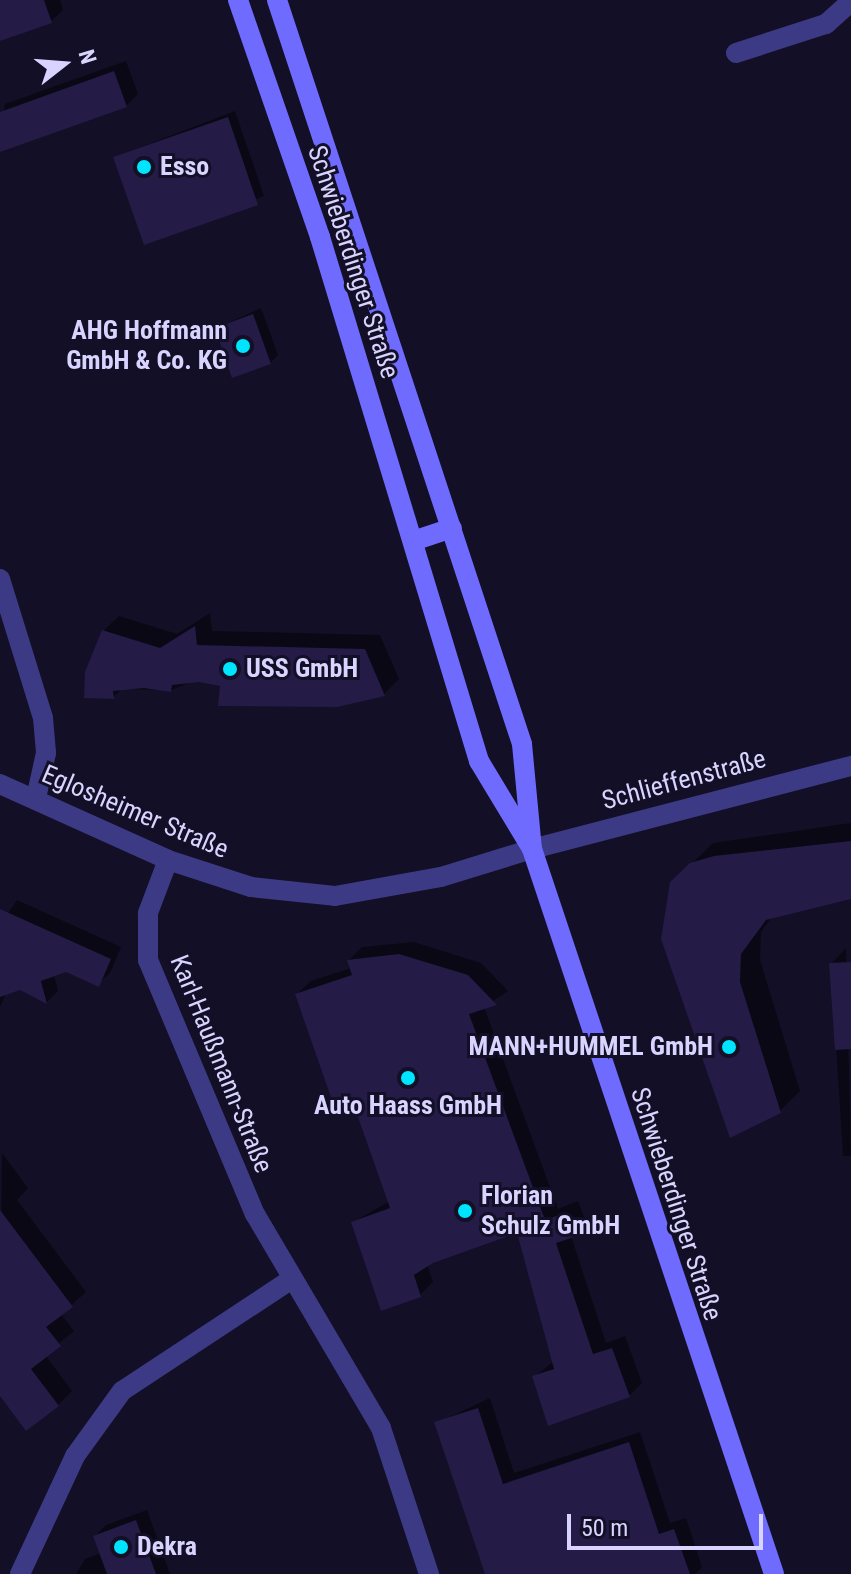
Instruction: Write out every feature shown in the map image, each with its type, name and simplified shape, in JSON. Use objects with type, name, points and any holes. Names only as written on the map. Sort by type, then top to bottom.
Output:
[{"type":"main road","name":"Schwieberdinger Straße","points":[[238,0],[413,541],[479,761],[532,849],[774,1574]]},
{"type":"main road","name":"Schwieberdinger Straße","points":[[277,0],[528,766],[532,849]]},
{"type":"main road","points":[[413,541],[452,528]]},
{"type":"street","points":[[736,53],[826,24],[843,5]]},
{"type":"street","points":[[0,579],[43,718],[46,753],[36,798]]},
{"type":"street","name":"Schlieffenstraße","points":[[532,849],[851,766]]},
{"type":"street","name":"Eglosheimer Straße","points":[[0,784],[168,860],[251,887],[335,896],[431,879],[532,849]]},
{"type":"street","name":"Karl-Haußmann-Straße","points":[[168,860],[148,913],[148,960],[289,1281],[338,1345],[381,1428],[429,1574]]},
{"type":"street","points":[[20,1574],[75,1456],[122,1391],[289,1281]]},
{"type":"building","points":[[0,0],[44,0],[52,23],[0,41]]},
{"type":"building","points":[[114,71],[127,107],[0,152],[0,112]]},
{"type":"building","points":[[228,117],[258,205],[144,245],[113,157]]},
{"type":"building","name":"AHG Hoffmann GmbH & Co. KG","points":[[253,314],[271,364],[232,378],[215,328]]},
{"type":"building","name":"USS GmbH","points":[[195,626],[197,645],[365,649],[385,696],[337,707],[218,706],[220,686],[199,682],[172,685],[171,692],[144,688],[113,691],[114,699],[84,698],[85,672],[102,630],[160,648]]},
{"type":"building","name":"MANN+HUMMEL GmbH","points":[[851,841],[851,899],[766,920],[741,954],[740,982],[781,1113],[730,1138],[661,939],[670,882],[690,863],[714,856]]},
{"type":"building","points":[[0,909],[111,959],[99,987],[66,972],[41,981],[47,1004],[20,990],[0,997]]},
{"type":"building","points":[[399,954],[468,975],[497,1005],[469,1014],[545,1220],[565,1213],[574,1237],[556,1243],[593,1354],[612,1348],[630,1397],[548,1426],[532,1376],[554,1369],[517,1233],[433,1263],[414,1275],[421,1297],[381,1311],[351,1222],[390,1208],[352,1100],[334,1106],[295,994],[352,975],[347,960]]},
{"type":"building","points":[[851,962],[851,1049],[835,1050],[829,963]]},
{"type":"building","points":[[0,1210],[73,1307],[46,1327],[61,1346],[31,1369],[59,1406],[26,1431],[0,1396]]},
{"type":"building","points":[[478,1408],[503,1484],[629,1442],[659,1534],[674,1529],[690,1574],[485,1574],[434,1422]]},
{"type":"building","name":"Dekra","points":[[136,1520],[156,1574],[107,1574],[93,1536]]},
{"type":"place","name":"Esso","points":[[144,167]]},
{"type":"place","name":"AHG Hoffmann GmbH & Co. KG","points":[[243,346]]},
{"type":"place","name":"USS GmbH","points":[[230,669]]},
{"type":"place","name":"MANN+HUMMEL GmbH","points":[[729,1047]]},
{"type":"place","name":"Auto Haass GmbH","points":[[408,1078]]},
{"type":"place","name":"Florian Schulz GmbH","points":[[465,1211]]},
{"type":"place","name":"Dekra","points":[[121,1547]]}]
